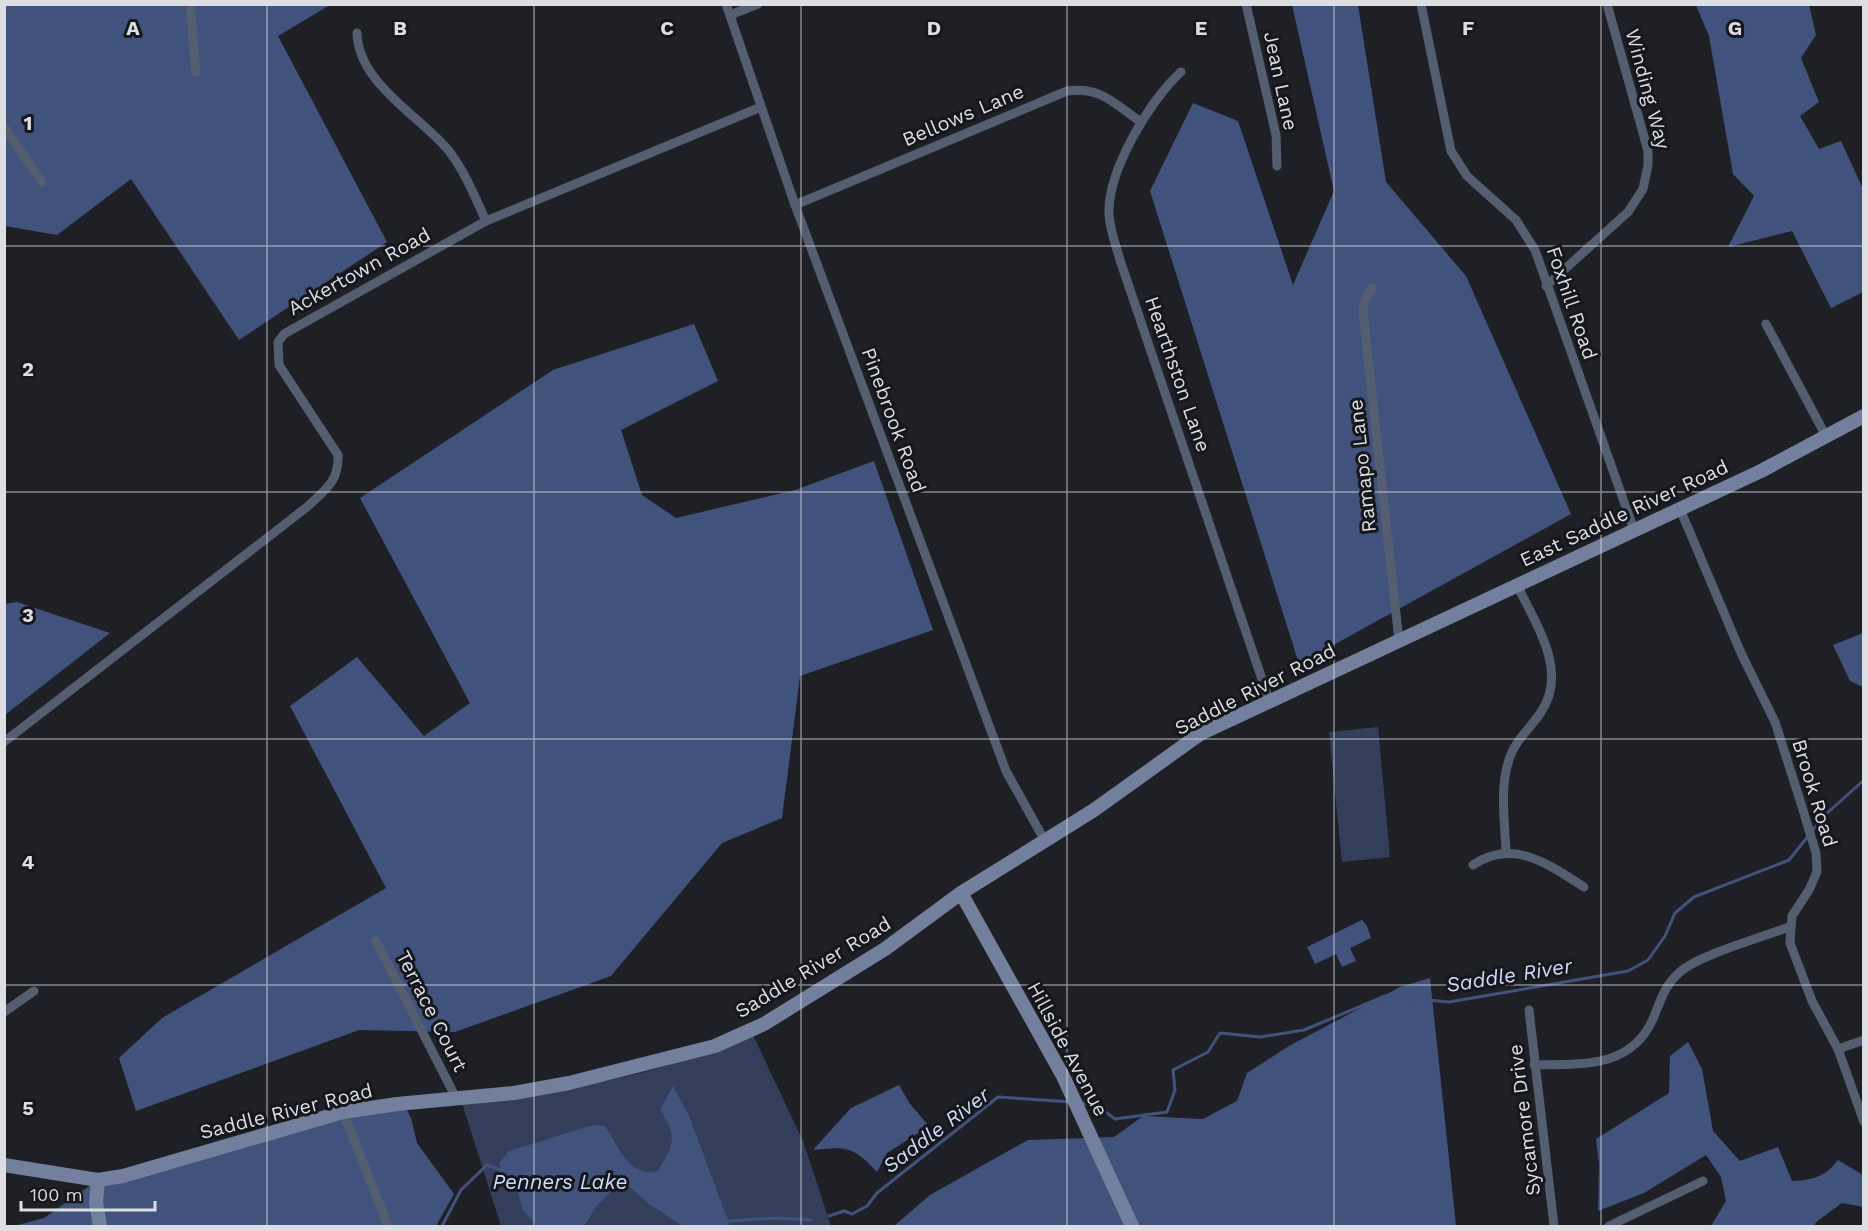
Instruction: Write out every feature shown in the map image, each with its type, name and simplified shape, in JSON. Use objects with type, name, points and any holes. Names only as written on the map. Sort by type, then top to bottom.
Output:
[{"type":"main road","name":"East Saddle River Road","points":[[1399,641],[1761,471],[1863,416]]},
{"type":"main road","name":"Saddle River Road","points":[[4,1165],[98,1180],[123,1176],[343,1112],[514,1093],[569,1083],[715,1046],[764,1024],[885,949],[961,893],[1045,841],[1200,734],[1399,641]]},
{"type":"main road","name":"Hillside Avenue","points":[[961,893],[1080,1109],[1132,1227]]},
{"type":"main road","points":[[98,1180],[96,1203],[100,1227]]},
{"type":"street","points":[[190,4],[196,72]]},
{"type":"street","name":"Pinebrook Road","points":[[726,4],[795,205],[1006,771],[1045,841]]},
{"type":"street","points":[[730,15],[758,4]]},
{"type":"street","name":"Jean Lane","points":[[1246,4],[1276,135],[1277,166]]},
{"type":"street","name":"Foxhill Road","points":[[1421,4],[1451,152],[1467,176],[1505,208],[1526,233],[1535,250],[1634,530]]},
{"type":"street","name":"Winding Way","points":[[1546,286],[1628,212],[1636,201],[1646,178],[1648,165],[1646,140],[1606,4]]},
{"type":"street","points":[[357,33],[358,45],[365,64],[403,109],[443,144],[458,163],[486,221]]},
{"type":"street","name":"Hearthston Lane","points":[[1181,72],[1164,87],[1141,122],[1109,197],[1109,216],[1120,260],[1269,700]]},
{"type":"street","name":"Bellows Lane","points":[[795,205],[1067,91],[1086,88],[1100,93],[1141,122]]},
{"type":"street","name":"Ackertown Road","points":[[4,742],[300,513],[331,485],[339,470],[338,455],[279,365],[278,342],[284,334],[486,221],[761,107]]},
{"type":"street","points":[[4,127],[42,182]]},
{"type":"street","name":"Ramapo Lane","points":[[1372,288],[1365,300],[1363,312],[1399,641]]},
{"type":"street","points":[[1766,324],[1826,436]]},
{"type":"street","name":"Brook Road","points":[[1680,509],[1741,652],[1775,722],[1812,840],[1817,872],[1809,890],[1797,905],[1789,927]]},
{"type":"street","points":[[1506,852],[1504,790],[1509,759],[1514,747],[1546,705],[1552,681],[1551,659],[1517,585]]},
{"type":"street","points":[[1473,865],[1485,856],[1506,852],[1537,860],[1584,887]]},
{"type":"street","points":[[1534,1065],[1590,1064],[1623,1054],[1641,1038],[1667,987],[1681,970],[1789,927],[1790,944],[1801,975],[1838,1049],[1863,1122]]},
{"type":"street","name":"Terrace Court","points":[[376,941],[456,1098]]},
{"type":"street","points":[[4,1012],[34,991]]},
{"type":"street","name":"Sycamore Drive","points":[[1529,1010],[1554,1227]]},
{"type":"street","points":[[1838,1049],[1863,1040]]},
{"type":"street","points":[[343,1112],[388,1227]]},
{"type":"street","points":[[1609,1227],[1703,1181]]},
{"type":"shaded area","points":[[4,5],[330,5],[278,36],[387,242],[239,340],[131,179],[57,235],[5,226]]},
{"type":"shaded area","points":[[1292,5],[1358,5],[1386,182],[1466,276],[1571,514],[1299,664],[1150,191],[1193,103],[1238,121],[1293,285],[1334,191]]},
{"type":"shaded area","points":[[1696,5],[1809,5],[1816,35],[1801,58],[1819,102],[1800,116],[1819,149],[1841,141],[1863,189],[1863,292],[1831,308],[1792,231],[1728,247],[1754,196],[1733,174],[1709,36]]},
{"type":"shaded area","points":[[694,324],[718,381],[621,430],[642,495],[676,518],[795,490],[874,461],[933,630],[800,676],[782,818],[722,843],[611,976],[455,1032],[359,1030],[136,1111],[119,1058],[162,1018],[386,888],[290,706],[357,657],[424,736],[470,703],[360,498],[553,370]]},
{"type":"shaded area","points":[[17,602],[110,633],[5,715],[5,604]]},
{"type":"shaded area","points":[[1863,633],[1863,687],[1850,681],[1833,645]]},
{"type":"shaded area","points":[[1378,727],[1390,857],[1342,862],[1329,732]]},
{"type":"shaded area","points":[[1362,920],[1371,938],[1350,948],[1356,961],[1342,967],[1336,954],[1315,964],[1307,947]]},
{"type":"shaded area","points":[[1430,978],[1456,1226],[894,1226],[930,1195],[1028,1140],[1114,1137],[1143,1116],[1203,1119],[1237,1101],[1247,1073],[1289,1046],[1400,987]]},
{"type":"shaded area","points":[[752,1033],[803,1141],[831,1226],[501,1226],[462,1103],[637,1074],[662,1067]]},
{"type":"shaded area","points":[[1688,1042],[1702,1069],[1713,1131],[1740,1161],[1778,1147],[1792,1181],[1818,1176],[1838,1160],[1863,1175],[1863,1207],[1842,1203],[1816,1222],[1814,1226],[1711,1226],[1726,1201],[1721,1177],[1706,1155],[1644,1193],[1598,1211],[1599,1164],[1596,1139],[1669,1093],[1670,1056]]},
{"type":"shaded area","points":[[899,1085],[910,1104],[929,1126],[887,1153],[877,1172],[862,1157],[849,1150],[834,1148],[813,1150],[851,1108]]},
{"type":"shaded area","name":"Penners Lake","points":[[673,1086],[689,1116],[730,1226],[683,1226],[649,1204],[631,1188],[614,1188],[595,1208],[584,1226],[537,1226],[523,1210],[518,1193],[500,1178],[500,1162],[509,1151],[593,1125],[605,1126],[626,1159],[639,1170],[658,1171],[672,1141],[670,1127],[660,1110]]},
{"type":"shaded area","points":[[403,1102],[411,1118],[417,1143],[454,1194],[436,1226],[14,1226],[44,1218],[98,1180]]},
{"type":"waterway","name":"Saddle River","points":[[1081,1103],[1098,1106],[1115,1119],[1167,1112],[1175,1090],[1173,1070],[1208,1052],[1220,1033],[1260,1037],[1304,1030],[1385,996],[1449,1002],[1628,971],[1648,960],[1665,936],[1675,913],[1694,897],[1789,860],[1825,815],[1864,780]]},
{"type":"waterway","name":"Saddle River","points":[[829,1216],[844,1211],[852,1214],[867,1206],[877,1193],[998,1097],[1071,1102]]},
{"type":"waterway","name":"Saddle River","points":[[442,1226],[461,1190],[487,1165],[504,1171]]},
{"type":"waterway","name":"Saddle River","points":[[727,1221],[778,1218],[811,1220]]}]
